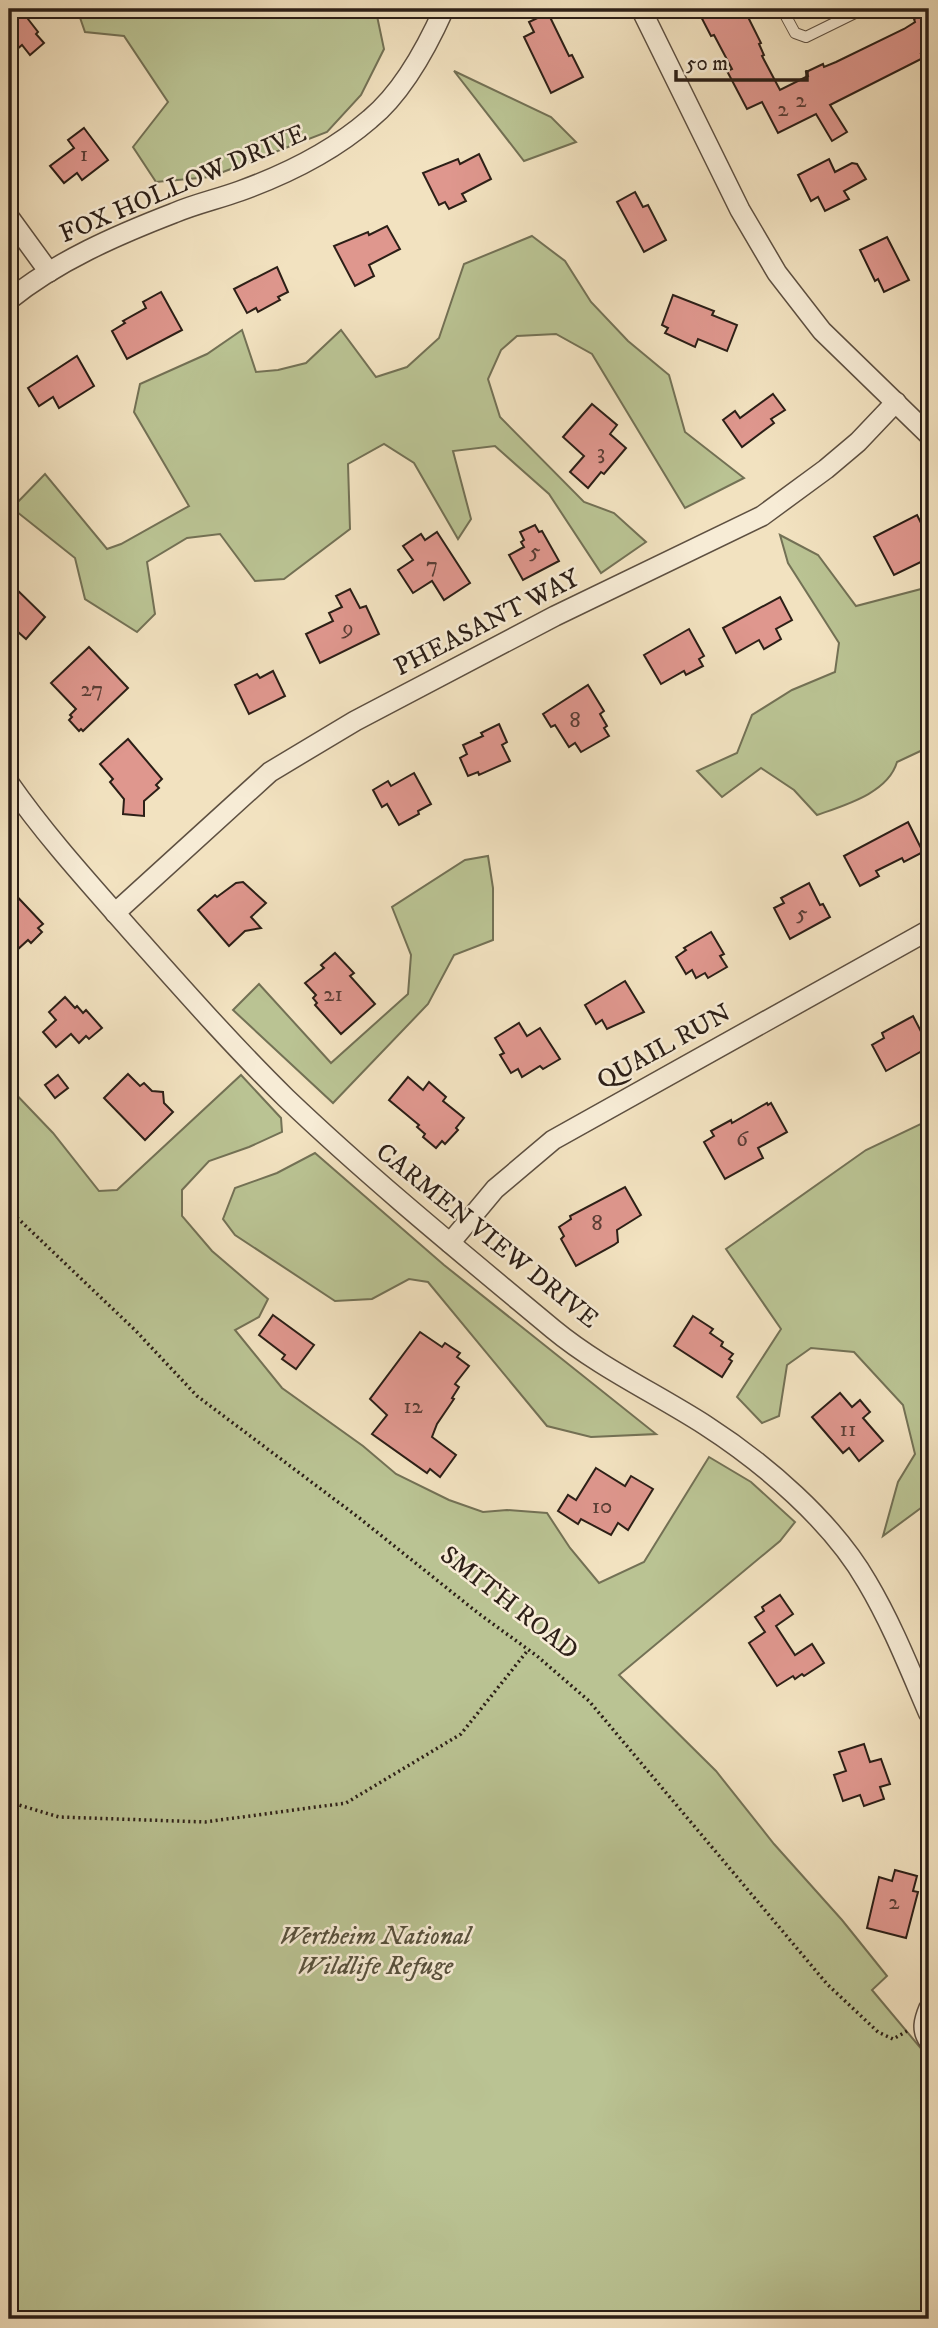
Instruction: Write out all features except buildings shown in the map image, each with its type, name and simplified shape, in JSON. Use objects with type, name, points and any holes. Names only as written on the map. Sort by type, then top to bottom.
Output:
[{"type":"street","name":"FOX HOLLOW DRIVE","points":[[9,300],[49,272],[114,237],[295,169],[336,145],[373,118],[407,77],[444,9]]},
{"type":"street","points":[[641,9],[740,210],[777,273],[822,331],[929,435]]},
{"type":"street","points":[[9,217],[49,272]]},
{"type":"street","name":"PHEASANT WAY","points":[[115,913],[280,766],[355,720],[543,622],[762,516],[826,470],[858,442],[896,402]]},
{"type":"street","name":"CARMEN VIEW DRIVE","points":[[9,783],[54,842],[203,1012],[284,1096],[356,1163],[565,1339],[707,1426],[753,1460],[801,1501],[837,1539],[866,1579],[892,1629],[929,1714]]},
{"type":"street","name":"QUAIL RUN","points":[[450,1243],[495,1189],[553,1140],[929,930]]},
{"type":"street","points":[[926,2015],[925,2035],[929,2040]]},
{"type":"lane","points":[[782,9],[795,33],[806,37],[863,9]]},
{"type":"path","name":"SMITH ROAD","points":[[9,1210],[135,1330],[197,1396],[358,1517],[589,1701],[827,1984],[878,2032],[893,2039],[926,2015]]},
{"type":"path","points":[[9,1802],[59,1817],[205,1822],[346,1803],[461,1734],[528,1650]]},
{"type":"path","points":[[58,2319],[73,2314],[77,2319]]},
{"type":"green space","points":[[77,9],[365,9],[377,16],[384,49],[361,95],[327,132],[210,177],[156,182],[133,147],[168,102],[124,36],[85,32]]},
{"type":"green space","points":[[454,71],[551,117],[576,142],[524,161]]},
{"type":"green space","points":[[532,236],[565,261],[591,302],[628,341],[669,375],[685,432],[744,478],[685,508],[592,354],[556,334],[517,336],[501,350],[488,379],[500,417],[584,502],[614,513],[646,542],[601,573],[549,494],[495,446],[453,451],[471,519],[458,539],[414,463],[384,444],[348,464],[350,529],[284,579],[255,581],[220,534],[187,538],[147,562],[155,614],[137,632],[85,599],[75,558],[12,508],[45,474],[107,549],[121,544],[189,506],[134,412],[140,384],[207,354],[242,330],[256,372],[306,363],[341,330],[376,377],[407,367],[439,338],[464,264]]},
{"type":"green space","points":[[780,535],[818,555],[856,606],[921,589],[929,582],[929,747],[897,762],[885,782],[875,790],[817,815],[794,790],[761,768],[722,797],[697,771],[737,753],[752,715],[792,690],[835,672],[839,643],[788,563]]},
{"type":"green space","points":[[488,856],[493,888],[493,940],[454,955],[428,1004],[333,1103],[233,1010],[259,984],[331,1063],[408,994],[411,955],[392,907],[465,860]]},
{"type":"green space","name":"Wertheim National Wildlife Refuge","points":[[241,1075],[281,1118],[282,1132],[209,1161],[182,1190],[182,1216],[212,1251],[268,1299],[259,1317],[235,1330],[282,1388],[363,1446],[396,1474],[449,1500],[483,1512],[507,1510],[547,1513],[570,1548],[599,1583],[644,1562],[709,1457],[751,1482],[795,1522],[780,1541],[619,1675],[716,1771],[774,1844],[842,1920],[887,1976],[872,1990],[929,2058],[929,2319],[9,2319],[9,1087],[53,1133],[99,1191],[117,1190]]},
{"type":"green space","points":[[929,1120],[929,1502],[883,1536],[898,1482],[915,1454],[903,1405],[854,1352],[811,1348],[787,1365],[779,1416],[762,1423],[737,1397],[781,1329],[726,1249],[866,1150]]},
{"type":"green space","points":[[315,1153],[444,1265],[656,1434],[591,1437],[547,1426],[428,1282],[409,1279],[372,1299],[335,1301],[235,1235],[223,1219],[235,1188],[277,1173]]}]
